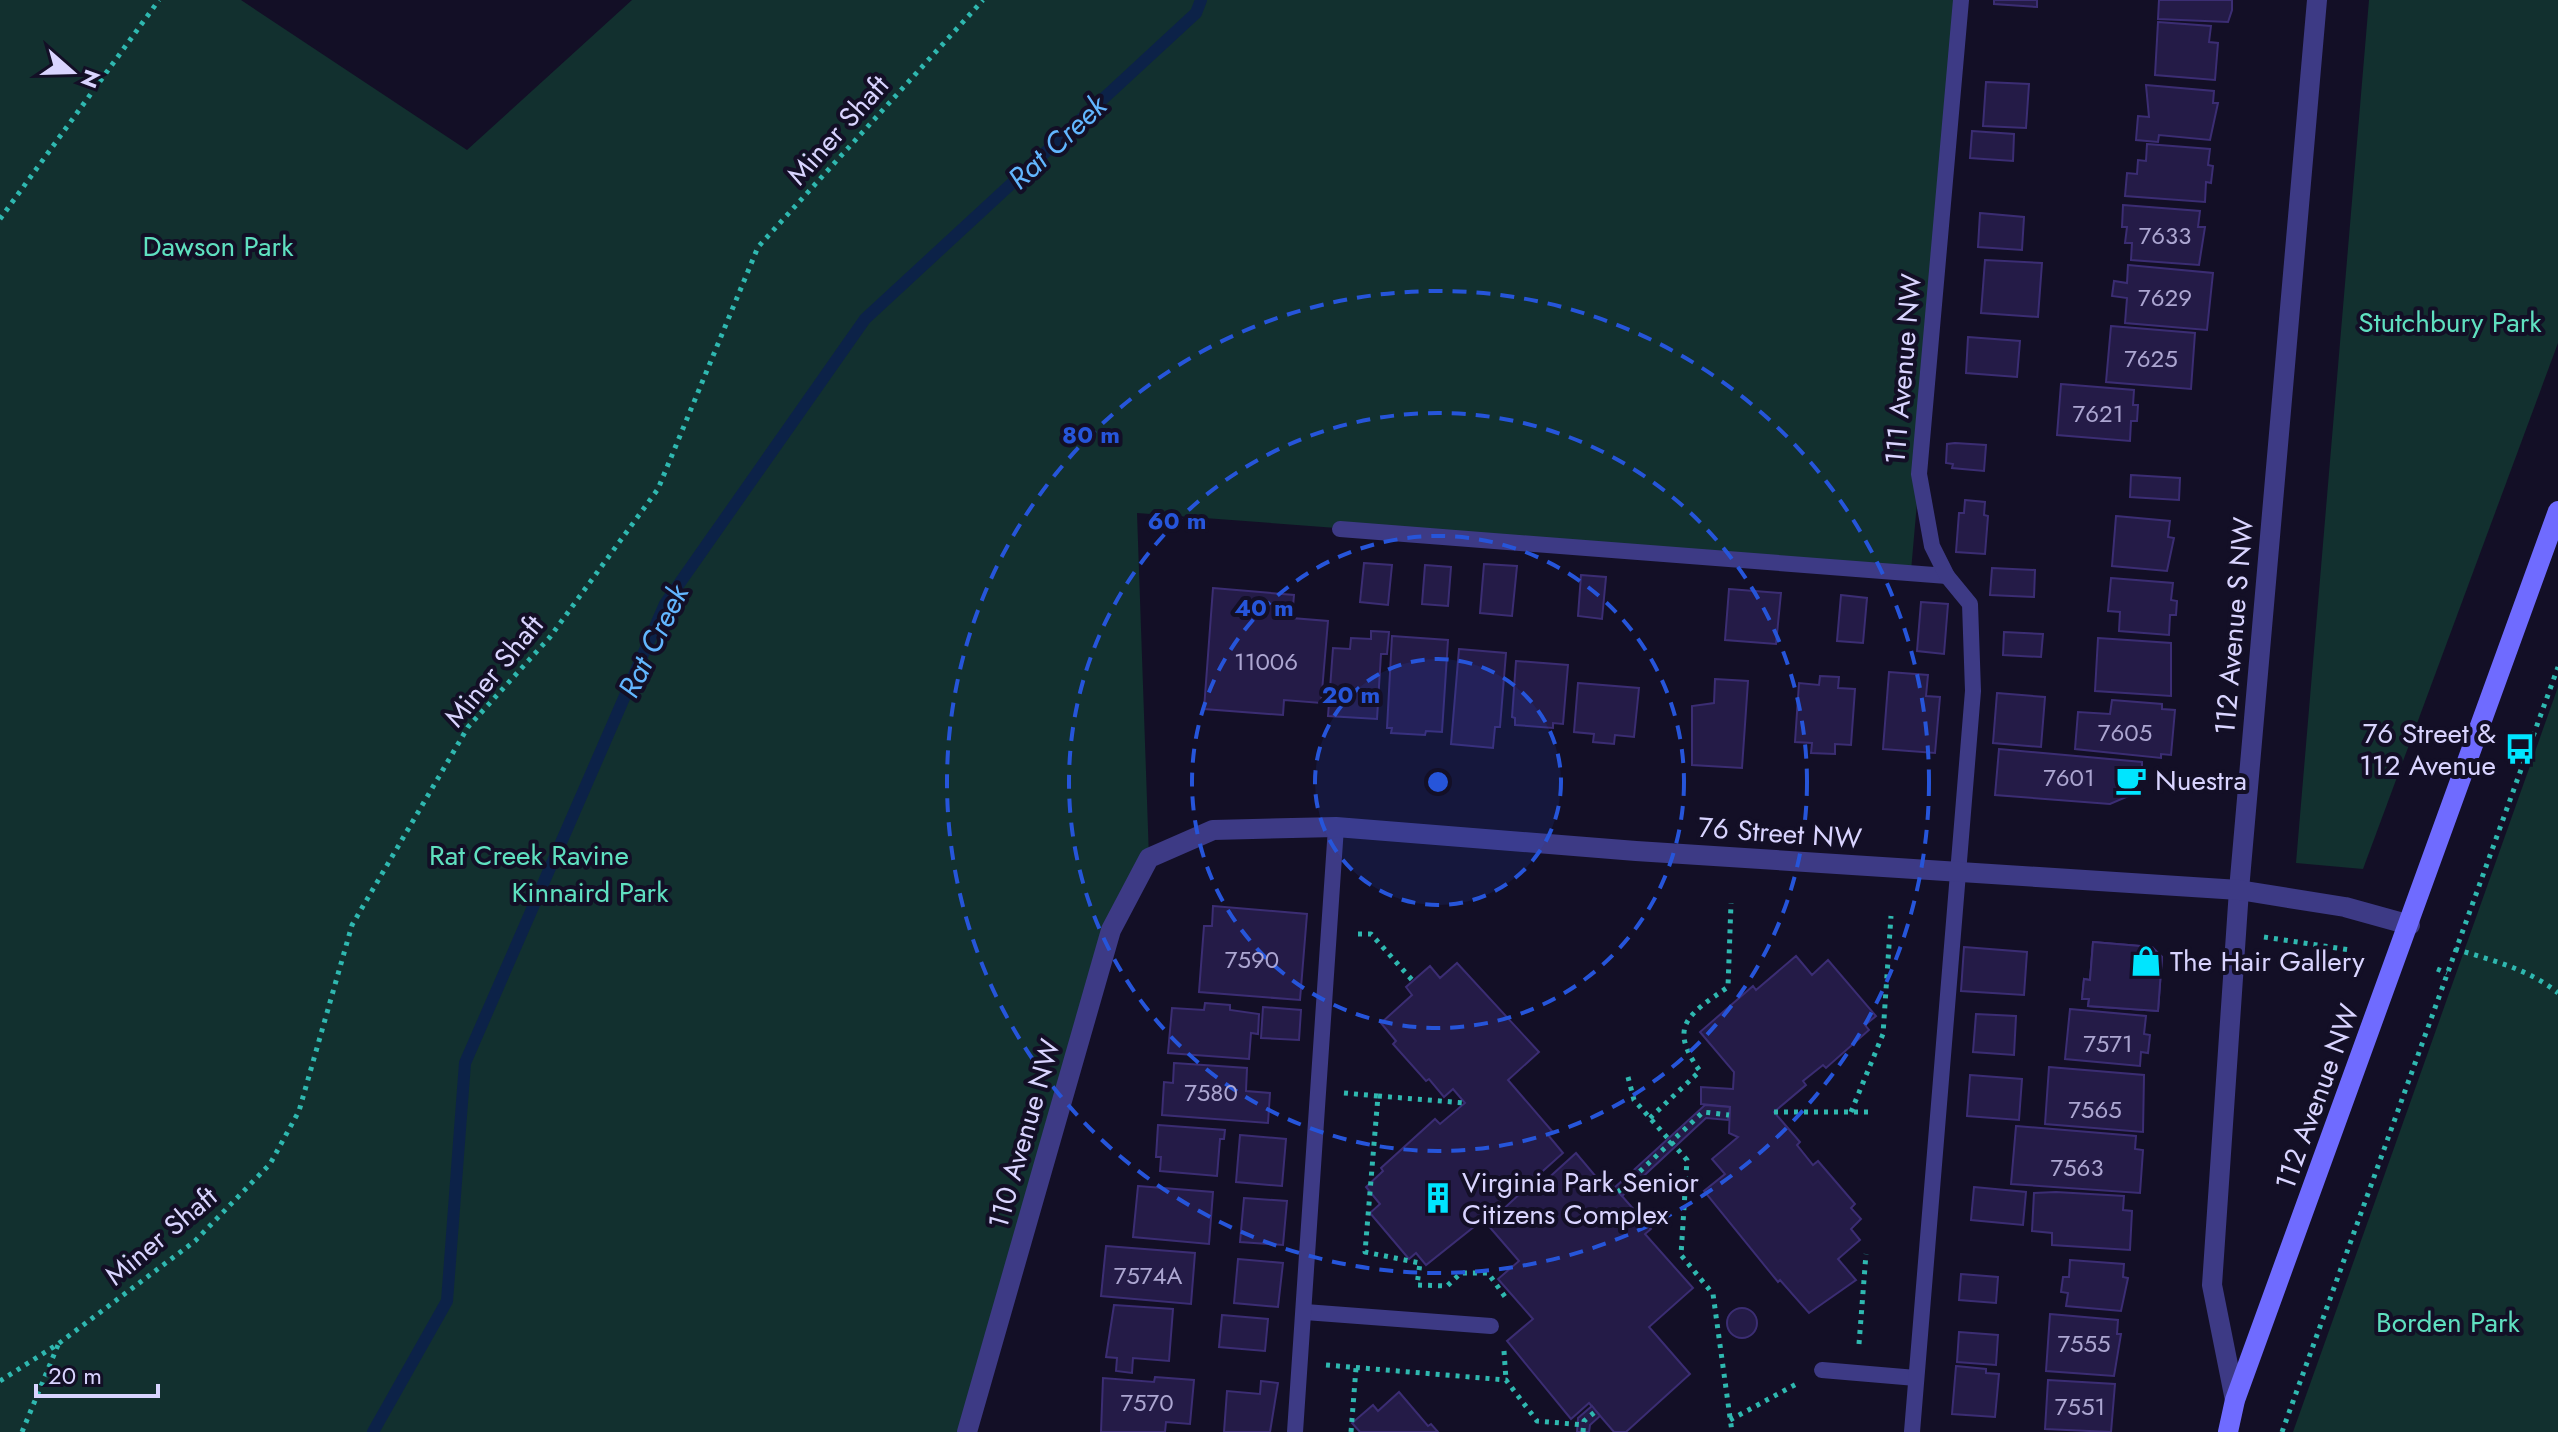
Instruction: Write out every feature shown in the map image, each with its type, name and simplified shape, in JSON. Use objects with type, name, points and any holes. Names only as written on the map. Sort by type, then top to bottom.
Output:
[{"type":"main road","name":"112 Avenue NW","points":[[2228,1432],[2235,1400],[2558,511]]},
{"type":"street","name":"112 Avenue S NW","points":[[2235,1400],[2212,1285],[2239,890],[2317,0]]},
{"type":"street","name":"76 Street NW","points":[[1149,858],[1213,830],[1336,827],[1956,873],[2239,890],[2345,907],[2410,925]]},
{"type":"street","name":"110 Avenue NW","points":[[967,1432],[1111,930],[1149,858]]},
{"type":"lane","name":"111 Avenue NW","points":[[1912,1432],[1973,677],[1970,604],[1947,576],[1932,546],[1919,474],[1961,0]]},
{"type":"lane","points":[[1340,529],[1947,576]]},
{"type":"lane","points":[[1295,1432],[1336,827]]},
{"type":"lane","points":[[1305,1312],[1491,1326]]},
{"type":"lane","points":[[1822,1370],[1916,1378]]},
{"type":"path","points":[[0,219],[159,0]]},
{"type":"path","name":"Miner Shaft","points":[[0,1381],[58,1344],[195,1241],[270,1164],[299,1111],[352,925],[468,727],[550,637],[658,489],[758,247],[983,0]]},
{"type":"path","points":[[2282,1432],[2558,667]]},
{"type":"path","points":[[1650,1118],[1700,1071],[1684,1048],[1684,1029],[1696,1009],[1728,987],[1731,903]]},
{"type":"path","points":[[1851,1112],[1883,1034],[1891,916]]},
{"type":"path","points":[[2236,932],[2350,950]]},
{"type":"path","points":[[1329,934],[1371,934],[1413,981]]},
{"type":"path","points":[[2455,949],[2508,966],[2546,983],[2558,993]]},
{"type":"path","points":[[2437,969],[2447,973]]},
{"type":"path","points":[[1628,1077],[1634,1100],[1687,1160],[1681,1255],[1713,1294],[1732,1432]]},
{"type":"path","points":[[1319,1090],[1465,1103]]},
{"type":"path","points":[[1378,1096],[1365,1252],[1420,1263],[1417,1285],[1447,1286],[1461,1273],[1488,1273],[1508,1300],[1507,1314]]},
{"type":"path","points":[[1618,1192],[1673,1144],[1703,1112],[1729,1115]]},
{"type":"path","points":[[1774,1112],[1872,1112]]},
{"type":"path","points":[[1857,1373],[1866,1254]]},
{"type":"path","points":[[1505,1342],[1506,1380],[1537,1421],[1582,1427],[1596,1411]]},
{"type":"path","points":[[22,1432],[58,1344]]},
{"type":"path","points":[[1301,1363],[1506,1380]]},
{"type":"path","points":[[1351,1432],[1356,1368]]},
{"type":"path","points":[[1730,1420],[1822,1370]]},
{"type":"green space","name":"Kinnaird Park","points":[[0,0],[241,0],[467,150],[632,0],[1961,0],[1911,571],[1137,513],[1149,858],[1111,930],[967,1432],[0,1432]]},
{"type":"green space","name":"Stutchbury Park","points":[[2369,0],[2558,0],[2558,343],[2363,869],[2296,863]]},
{"type":"green space","name":"Borden Park","points":[[2558,687],[2558,1432],[2293,1432]]},
{"type":"building","points":[[1994,0],[2037,0],[2037,7],[1994,4]]},
{"type":"building","points":[[2159,0],[2232,0],[2232,10],[2228,22],[2158,19]]},
{"type":"building","points":[[2158,22],[2211,26],[2209,42],[2218,43],[2215,80],[2155,75]]},
{"type":"building","points":[[1986,82],[2029,84],[2026,128],[1983,126]]},
{"type":"building","points":[[2146,85],[2214,91],[2213,103],[2218,103],[2210,140],[2159,135],[2158,142],[2136,140],[2138,116],[2149,117]]},
{"type":"building","points":[[1972,131],[2014,134],[2013,161],[1970,158]]},
{"type":"building","points":[[2147,144],[2210,149],[2208,165],[2213,166],[2211,183],[2206,182],[2205,202],[2125,196],[2127,173],[2137,174],[2138,160],[2146,161]]},
{"type":"building","points":[[2123,205],[2200,211],[2198,227],[2205,227],[2199,265],[2131,260],[2132,243],[2125,243],[2127,227],[2122,227]]},
{"type":"building","points":[[1980,213],[2024,217],[2022,250],[1978,247]]},
{"type":"building","points":[[1985,260],[2042,263],[2038,317],[1981,313]]},
{"type":"building","points":[[2128,265],[2213,273],[2207,330],[2125,323],[2127,298],[2112,296],[2114,281],[2127,283]]},
{"type":"building","points":[[2111,326],[2195,333],[2191,389],[2106,382]]},
{"type":"building","points":[[1968,337],[2020,341],[2017,377],[1966,373]]},
{"type":"building","points":[[2061,384],[2134,390],[2133,405],[2138,405],[2137,421],[2131,421],[2130,441],[2057,435]]},
{"type":"building","points":[[1947,444],[1986,445],[1984,471],[1952,468],[1953,464],[1946,463]]},
{"type":"building","points":[[2131,475],[2180,478],[2179,500],[2130,497]]},
{"type":"building","points":[[1965,500],[1985,502],[1984,515],[1988,516],[1985,554],[1956,552],[1959,513],[1964,513]]},
{"type":"building","points":[[2116,516],[2170,521],[2168,537],[2174,538],[2167,571],[2112,566]]},
{"type":"building","points":[[1364,563],[1392,565],[1388,605],[1360,602]]},
{"type":"building","points":[[1484,564],[1517,566],[1512,616],[1480,613]]},
{"type":"building","points":[[1425,565],[1451,567],[1448,606],[1422,604]]},
{"type":"building","points":[[1992,568],[2035,570],[2034,597],[1990,595]]},
{"type":"building","points":[[1581,575],[1606,577],[1602,619],[1578,616]]},
{"type":"building","points":[[2111,578],[2173,583],[2171,600],[2177,601],[2176,615],[2170,615],[2169,635],[2119,631],[2120,612],[2108,611]]},
{"type":"building","points":[[1213,588],[1294,595],[1292,618],[1328,621],[1321,703],[1284,700],[1283,715],[1204,709]]},
{"type":"building","points":[[1729,589],[1781,593],[1776,644],[1725,640]]},
{"type":"building","points":[[1841,595],[1867,598],[1863,643],[1837,641]]},
{"type":"building","points":[[1921,602],[1948,604],[1944,654],[1917,651]]},
{"type":"building","points":[[1371,631],[1389,632],[1387,654],[1381,654],[1377,719],[1328,716],[1333,648],[1350,649],[1351,638],[1371,639]]},
{"type":"building","points":[[2004,632],[2043,634],[2041,657],[2003,655]]},
{"type":"building","points":[[1392,636],[1448,640],[1442,732],[1426,731],[1425,735],[1391,733],[1392,728],[1387,728]]},
{"type":"building","points":[[2098,638],[2171,643],[2171,696],[2095,691]]},
{"type":"building","points":[[1459,649],[1506,653],[1500,727],[1495,727],[1493,748],[1451,744]]},
{"type":"building","points":[[1516,661],[1568,665],[1563,724],[1553,723],[1553,728],[1515,725],[1515,718],[1512,717]]},
{"type":"building","points":[[1889,672],[1928,675],[1926,696],[1940,697],[1935,753],[1883,749]]},
{"type":"building","points":[[1820,676],[1839,677],[1838,688],[1855,689],[1851,745],[1835,744],[1835,754],[1811,753],[1812,743],[1795,742],[1799,683],[1819,685]]},
{"type":"building","points":[[1715,679],[1748,681],[1742,768],[1692,765],[1692,706],[1714,703]]},
{"type":"building","points":[[1578,683],[1639,688],[1634,737],[1615,735],[1614,744],[1593,742],[1594,734],[1574,732]]},
{"type":"building","points":[[1997,693],[2045,697],[2041,747],[1993,743]]},
{"type":"building","points":[[2112,700],[2162,704],[2162,709],[2175,710],[2171,755],[2161,754],[2161,758],[2075,749],[2078,712],[2110,714]]},
{"type":"building","points":[[1999,749],[2142,762],[2142,774],[2131,795],[2110,804],[1995,795]]},
{"type":"building","points":[[1213,906],[1307,914],[1300,1000],[1199,992],[1204,926],[1212,926]]},
{"type":"building","points":[[2093,942],[2152,947],[2162,957],[2158,1011],[2088,1006],[2089,999],[2082,999],[2084,979],[2090,980]]},
{"type":"building","points":[[2093,942],[2152,947],[2162,957],[2158,1011],[2088,1006],[2089,999],[2082,999],[2084,979],[2090,980]]},
{"type":"building","points":[[1964,947],[2027,952],[2024,995],[1961,991]]},
{"type":"building","name":"Virginia Park Senior Citizens Complex","points":[[1796,956],[1812,975],[1828,960],[1876,1016],[1865,1025],[1869,1030],[1826,1068],[1823,1065],[1803,1081],[1806,1085],[1774,1112],[1800,1142],[1797,1145],[1813,1165],[1818,1161],[1855,1204],[1851,1208],[1861,1219],[1851,1229],[1860,1240],[1838,1259],[1856,1280],[1809,1313],[1780,1280],[1778,1282],[1704,1191],[1725,1174],[1712,1159],[1738,1137],[1729,1133],[1730,1107],[1701,1104],[1701,1087],[1733,1089],[1734,1072],[1700,1032],[1753,986],[1756,990]]},
{"type":"building","name":"Virginia Park Senior Citizens Complex","points":[[1457,963],[1539,1052],[1508,1080],[1552,1131],[1548,1135],[1563,1153],[1534,1179],[1543,1183],[1576,1153],[1602,1184],[1607,1179],[1651,1229],[1645,1234],[1693,1288],[1649,1327],[1690,1374],[1626,1432],[1614,1432],[1589,1403],[1571,1419],[1507,1341],[1533,1319],[1498,1279],[1519,1261],[1487,1224],[1523,1191],[1512,1178],[1496,1192],[1502,1199],[1485,1218],[1426,1265],[1416,1253],[1409,1259],[1370,1213],[1380,1204],[1366,1187],[1383,1171],[1381,1168],[1435,1119],[1440,1124],[1465,1103],[1453,1089],[1444,1097],[1429,1079],[1426,1081],[1393,1044],[1396,1041],[1381,1023],[1412,995],[1406,987],[1430,966],[1440,978]]},
{"type":"building","points":[[1205,1003],[1230,1005],[1230,1010],[1259,1014],[1258,1034],[1251,1033],[1249,1059],[1168,1053],[1172,1008],[1204,1010]]},
{"type":"building","points":[[1263,1007],[1301,1010],[1299,1040],[1261,1038]]},
{"type":"building","points":[[2070,1009],[2146,1016],[2144,1034],[2150,1035],[2148,1053],[2141,1052],[2140,1066],[2065,1059]]},
{"type":"building","points":[[1976,1014],[2016,1016],[2014,1055],[1973,1052]]},
{"type":"building","points":[[1174,1063],[1247,1068],[1246,1091],[1270,1093],[1268,1123],[1162,1115],[1164,1082],[1173,1083]]},
{"type":"building","points":[[2049,1067],[2144,1075],[2143,1132],[2045,1124]]},
{"type":"building","points":[[1970,1075],[2022,1079],[2019,1120],[1967,1116]]},
{"type":"building","points":[[1705,1105],[1730,1107],[1728,1120],[1706,1118],[1622,1196],[1614,1188]]},
{"type":"building","points":[[1158,1125],[1225,1130],[1224,1139],[1220,1139],[1217,1176],[1160,1171],[1161,1157],[1156,1157]]},
{"type":"building","points":[[2016,1126],[2136,1136],[2135,1149],[2143,1150],[2140,1193],[2011,1184]]},
{"type":"building","points":[[1240,1135],[1286,1139],[1282,1186],[1236,1182]]},
{"type":"building","points":[[1138,1186],[1213,1192],[1209,1244],[1133,1237]]},
{"type":"building","points":[[1974,1187],[2026,1192],[2023,1225],[1971,1220]]},
{"type":"building","points":[[2034,1193],[2124,1196],[2123,1210],[2132,1211],[2130,1250],[2052,1245],[2052,1233],[2032,1231]]},
{"type":"building","points":[[1244,1198],[1287,1201],[1283,1245],[1240,1242]]},
{"type":"building","points":[[1106,1246],[1195,1253],[1191,1304],[1101,1296]]},
{"type":"building","points":[[1238,1259],[1283,1263],[1278,1307],[1234,1303]]},
{"type":"building","points":[[2070,1260],[2124,1264],[2123,1277],[2128,1278],[2121,1311],[2066,1306],[2068,1293],[2061,1292],[2063,1277],[2069,1277]]},
{"type":"building","points":[[1961,1274],[1998,1277],[1996,1303],[1959,1300]]},
{"type":"building","points":[[1114,1305],[1173,1309],[1169,1361],[1133,1358],[1132,1373],[1116,1371],[1117,1358],[1106,1357]]},
{"type":"building","points":[[1742,1308],[1752,1313],[1757,1323],[1752,1333],[1742,1338],[1732,1333],[1727,1323],[1732,1313]]},
{"type":"building","points":[[2050,1314],[2118,1320],[2117,1334],[2121,1334],[2114,1376],[2046,1371]]},
{"type":"building","points":[[1222,1315],[1268,1319],[1265,1351],[1219,1347]]},
{"type":"building","points":[[1959,1332],[1998,1335],[1996,1365],[1957,1362]]},
{"type":"building","points":[[1956,1366],[1986,1369],[1986,1373],[1999,1374],[1995,1417],[1952,1414]]},
{"type":"building","points":[[1155,1377],[1194,1380],[1190,1424],[1166,1422],[1165,1432],[1101,1432],[1103,1378],[1154,1382]]},
{"type":"building","points":[[2048,1380],[2115,1384],[2111,1432],[2045,1429]]},
{"type":"building","points":[[1261,1381],[1278,1383],[1270,1432],[1224,1432],[1227,1391],[1260,1394]]},
{"type":"building","points":[[1399,1392],[1428,1426],[1431,1424],[1438,1432],[1360,1432],[1352,1423],[1373,1405],[1378,1411]]},
{"type":"building","points":[[1592,1406],[1600,1416],[1590,1425],[1589,1432],[1577,1432],[1578,1418]]},
{"type":"waterway","name":"Rat Creek","points":[[373,1432],[447,1301],[465,1063],[665,604],[865,319],[1196,13],[1201,0]]},
{"type":"place","name":"76 Street & 112 Avenue","points":[[2520,749]]},
{"type":"place","name":"Nuestra","points":[[2131,780]]},
{"type":"place","name":"The Hair Gallery","points":[[2146,961]]},
{"type":"place","name":"Virginia Park Senior Citizens Complex","points":[[1438,1198]]},
{"type":"park label","name":"Dawson Park","points":[[218,246]]},
{"type":"park label","name":"Rat Creek Ravine","points":[[529,855]]}]
